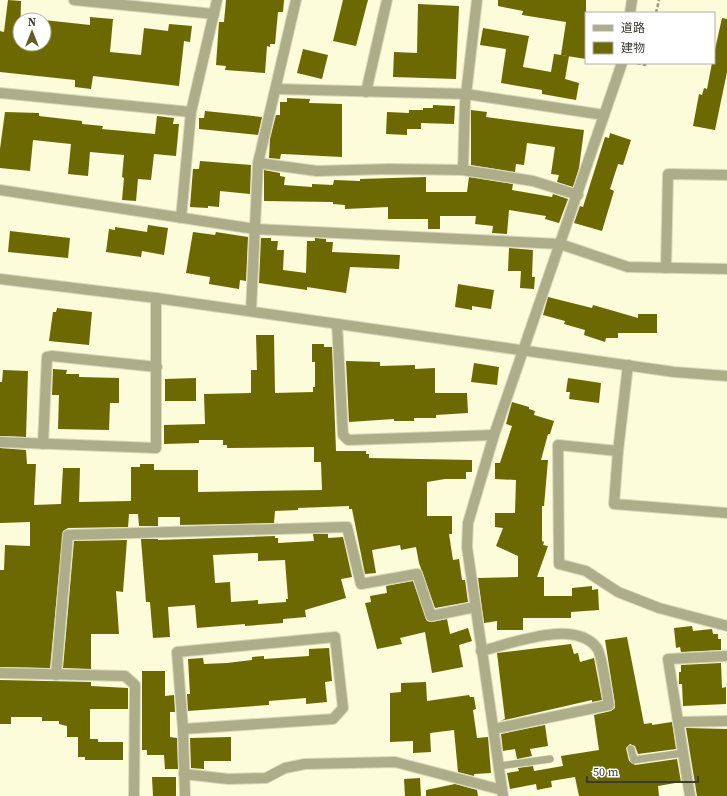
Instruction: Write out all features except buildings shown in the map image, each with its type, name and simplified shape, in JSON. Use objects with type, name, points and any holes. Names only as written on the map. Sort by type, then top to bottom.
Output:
[{"type":"street","points":[[74,0],[214,14]]},
{"type":"street","points":[[181,218],[191,112],[217,0]]},
{"type":"street","points":[[251,312],[258,163],[296,0]]},
{"type":"street","points":[[366,92],[387,0]]},
{"type":"street","points":[[463,170],[466,94],[478,0]]},
{"type":"street","points":[[630,12],[632,0]]},
{"type":"street","points":[[184,774],[228,779],[266,778],[284,768],[305,764],[394,762],[503,793],[467,547],[468,523],[494,435],[578,196],[622,64]]},
{"type":"street","points":[[276,89],[466,94],[604,115]]},
{"type":"street","points":[[0,93],[191,112]]},
{"type":"street","points":[[258,163],[317,171],[389,169],[463,170],[533,181],[578,196]]},
{"type":"street","points":[[666,268],[668,174],[727,175]]},
{"type":"street","points":[[0,190],[255,229],[560,244],[628,267],[727,269]]},
{"type":"street","points":[[0,280],[156,298],[674,372],[727,376]]},
{"type":"street","points":[[0,442],[156,448],[156,298]]},
{"type":"street","points":[[337,324],[342,435],[348,440],[494,435]]},
{"type":"street","points":[[44,444],[47,357],[52,356],[157,367]]},
{"type":"street","points":[[628,365],[618,451],[614,504],[727,513]]},
{"type":"street","points":[[618,451],[558,445],[559,564],[586,571],[618,592],[659,608],[727,626]]},
{"type":"street","points":[[56,675],[68,535],[347,526],[361,584],[417,574],[431,616],[475,607]]},
{"type":"street","points":[[482,651],[553,634],[568,634],[584,637],[598,649],[609,705],[494,730]]},
{"type":"street","points":[[183,729],[334,719],[343,708],[335,637],[177,652],[183,729],[185,796]]},
{"type":"street","points":[[690,796],[668,659],[727,656]]},
{"type":"street","points":[[0,673],[125,676],[135,685],[134,796]]},
{"type":"street","points":[[679,722],[727,722]]},
{"type":"lane","points":[[631,749],[634,760],[684,753]]},
{"type":"lane","points":[[499,766],[550,759]]},
{"type":"path","points":[[656,12],[659,0]]}]
